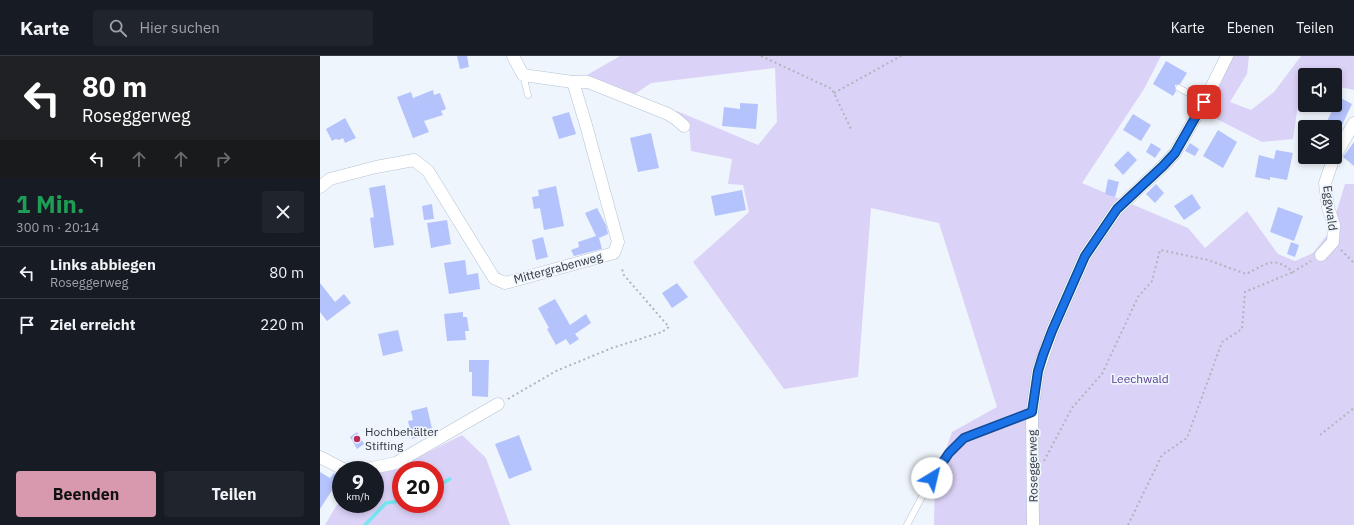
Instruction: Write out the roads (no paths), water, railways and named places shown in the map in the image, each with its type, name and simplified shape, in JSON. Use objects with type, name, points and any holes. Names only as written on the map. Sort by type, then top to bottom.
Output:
[{"type":"street","points":[[513,56],[523,75],[573,82],[588,82],[609,89],[668,114],[684,126]]},
{"type":"street","name":"Roseggerweg","points":[[1033,525],[1032,412],[1038,371],[1052,331],[1085,256],[1117,209],[1175,153],[1204,102],[1227,56]]},
{"type":"street","name":"Mittergrabenweg","points":[[320,187],[330,179],[376,167],[414,160],[428,171],[494,278],[505,283],[614,253],[618,242],[573,82]]},
{"type":"street","name":"Eggwald","points":[[1342,144],[1354,123]]},
{"type":"street","name":"Eggwald","points":[[1321,255],[1333,242],[1334,225],[1328,207],[1325,183],[1332,164]]},
{"type":"street","points":[[384,465],[396,463],[498,404]]},
{"type":"street","points":[[320,457],[332,463]]},
{"type":"lane","points":[[523,75],[528,95]]},
{"type":"lane","points":[[1179,88],[1204,102]]},
{"type":"lane","points":[[907,525],[932,478],[949,453],[964,438],[1032,412]]},
{"type":"waterway","points":[[444,482],[450,479]]},
{"type":"waterway","points":[[365,525],[386,503],[392,502]]},
{"type":"place","name":"Hochbehälter Stifting","points":[[357,439]]},
{"type":"park label","name":"Leechwald","points":[[1140,379]]}]
